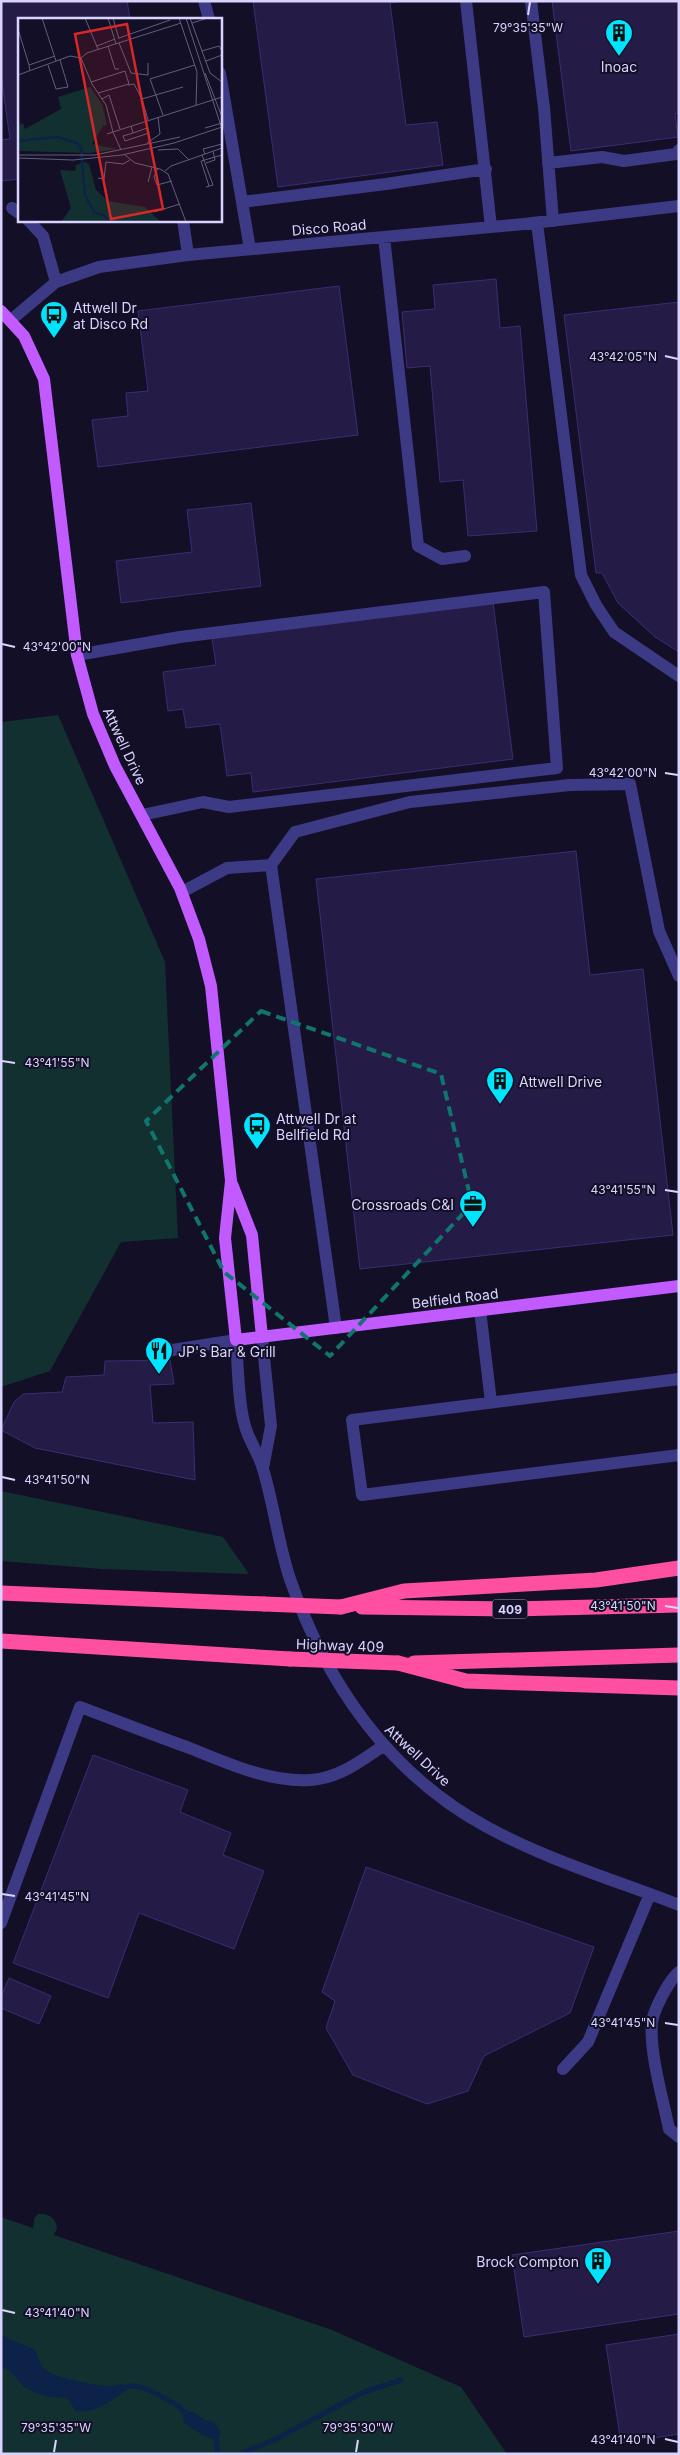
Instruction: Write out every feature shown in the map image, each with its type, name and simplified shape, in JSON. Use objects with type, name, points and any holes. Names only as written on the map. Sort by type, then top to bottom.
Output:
[{"type":"highway","points":[[341,1607],[404,1591],[596,1580],[679,1568]]},
{"type":"highway","name":"409","points":[[1,1593],[341,1607],[512,1609],[679,1605]]},
{"type":"highway","name":"Highway 409","points":[[1,1641],[290,1660],[398,1663],[679,1655]]},
{"type":"highway","points":[[398,1663],[466,1681],[679,1688]]},
{"type":"main road","name":"Attwell Drive","points":[[6,316],[24,336],[44,379],[77,654],[93,714],[115,766],[182,892],[199,939],[211,986],[231,1181],[225,1238],[236,1340]]},
{"type":"main road","name":"Attwell Drive","points":[[231,1181],[252,1235],[262,1337]]},
{"type":"main road","name":"Belfield Road","points":[[236,1340],[679,1286]]},
{"type":"street","points":[[204,1],[209,18]]},
{"type":"street","points":[[466,1],[491,227]]},
{"type":"street","points":[[531,1],[553,221]]},
{"type":"street","points":[[221,79],[250,249]]},
{"type":"street","points":[[548,162],[602,157],[624,161],[676,154],[679,150]]},
{"type":"street","points":[[242,202],[486,169]]},
{"type":"street","name":"Disco Road","points":[[6,316],[56,282],[98,267],[188,255],[537,223],[679,206]]},
{"type":"street","points":[[29,221],[43,236],[56,282]]},
{"type":"street","points":[[183,221],[188,255]]},
{"type":"street","points":[[537,223],[581,575],[596,605],[614,632],[679,676]]},
{"type":"street","points":[[384,237],[418,546],[442,559],[465,556]]},
{"type":"street","points":[[77,654],[180,637],[544,592],[557,768],[229,807],[203,802],[142,816]]},
{"type":"street","points":[[336,1328],[271,865],[295,832],[410,802],[570,785],[630,784],[659,931],[679,976]]},
{"type":"street","points":[[182,892],[227,868],[271,865]]},
{"type":"street","points":[[480,1310],[491,1402]]},
{"type":"street","name":"Attwell Drive","points":[[262,1337],[271,1426],[263,1468]]},
{"type":"street","points":[[160,1352],[236,1340]]},
{"type":"street","name":"Attwell Drive","points":[[236,1340],[244,1425],[263,1468],[275,1528],[290,1580],[312,1631],[348,1701],[383,1746],[445,1801],[487,1828],[549,1856],[678,1905]]},
{"type":"street","points":[[679,1378],[352,1420],[362,1495],[679,1455]]},
{"type":"street","points":[[1,1923],[80,1707],[221,1760],[262,1774],[291,1780],[312,1780],[330,1777],[349,1768],[383,1746]]},
{"type":"street","points":[[563,2069],[588,2042],[650,1894]]},
{"type":"street","points":[[674,2133],[653,2046],[652,2021],[671,1978],[679,1972]]},
{"type":"highlighted area","points":[[261,1011],[441,1074],[472,1204],[330,1356],[224,1272],[146,1121]]},
{"type":"green space","points":[[58,715],[165,962],[178,1238],[121,1242],[50,1371],[1,1387],[1,722]]},
{"type":"green space","points":[[1,1491],[223,1537],[249,1574],[102,1569],[1,1561]]},
{"type":"green space","points":[[38,2214],[48,2215],[53,2219],[57,2228],[54,2235],[332,2330],[461,2387],[507,2454],[1,2454],[1,2217],[33,2228],[34,2219]]},
{"type":"water","points":[[1,2333],[9,2339],[35,2350],[42,2366],[51,2373],[86,2383],[104,2386],[121,2384],[131,2387],[98,2408],[83,2412],[76,2411],[67,2398],[50,2397],[36,2393],[23,2386],[10,2371],[1,2366]]},
{"type":"water","points":[[180,2407],[195,2413],[205,2420],[214,2422],[220,2431],[219,2438],[204,2436],[184,2423],[183,2415],[178,2409]]},
{"type":"building","points":[[1,1],[127,1],[130,18],[18,18],[18,179],[1,181],[1,140],[10,139],[1,75]]},
{"type":"building","points":[[253,1],[403,1],[390,3],[406,125],[437,122],[443,165],[278,187]]},
{"type":"building","name":"Inoac","points":[[552,1],[679,1],[679,113],[675,114],[678,137],[571,151]]},
{"type":"building","points":[[496,279],[500,328],[520,326],[537,531],[468,536],[463,480],[440,482],[430,366],[407,368],[402,312],[435,309],[433,285]]},
{"type":"building","points":[[339,286],[358,435],[98,467],[92,420],[128,416],[126,393],[148,391],[138,311]]},
{"type":"building","points":[[679,302],[679,652],[655,637],[618,603],[602,573],[596,573],[564,315]]},
{"type":"building","points":[[251,503],[261,586],[121,603],[116,561],[192,552],[187,510]]},
{"type":"building","points":[[493,602],[513,759],[253,792],[251,773],[227,776],[220,724],[186,728],[183,709],[168,711],[163,672],[216,665],[212,638]]},
{"type":"building","name":"Attwell Drive","points":[[576,851],[590,975],[643,969],[673,1235],[360,1269],[316,879]]},
{"type":"building","points":[[170,1360],[174,1384],[150,1385],[153,1423],[193,1422],[195,1480],[35,1448],[1,1430],[14,1402],[23,1394],[62,1392],[66,1377],[104,1375],[105,1361]]},
{"type":"building","points":[[93,1755],[188,1790],[180,1812],[231,1833],[223,1855],[264,1871],[234,1949],[139,1913],[108,1998],[13,1963]]},
{"type":"building","points":[[366,1867],[594,1947],[570,2013],[484,2056],[468,2091],[427,2104],[353,2075],[326,2028],[335,2001],[322,1992]]},
{"type":"building","points":[[9,1978],[51,1996],[39,2024],[1,2008],[1,1996]]},
{"type":"building","name":"Brock Compton","points":[[679,2231],[679,2314],[524,2337],[512,2255]]},
{"type":"building","points":[[679,2334],[679,2434],[621,2443],[606,2345]]},
{"type":"waterway","points":[[240,2454],[274,2440],[364,2392],[401,2380]]},
{"type":"waterway","points":[[129,2386],[150,2390],[180,2407]]},
{"type":"waterway","points":[[216,2439],[218,2454]]},
{"type":"place","name":"Inoac","points":[[619,57]]},
{"type":"place","name":"Attwell Dr at Disco Rd","points":[[54,339]]},
{"type":"place","name":"Attwell Drive","points":[[500,1105]]},
{"type":"place","name":"Attwell Dr at Bellfield Rd","points":[[257,1150]]},
{"type":"place","name":"Crossroads C&I","points":[[473,1228]]},
{"type":"place","name":"JP's Bar & Grill","points":[[159,1375]]},
{"type":"place","name":"Brock Compton","points":[[598,2285]]}]
